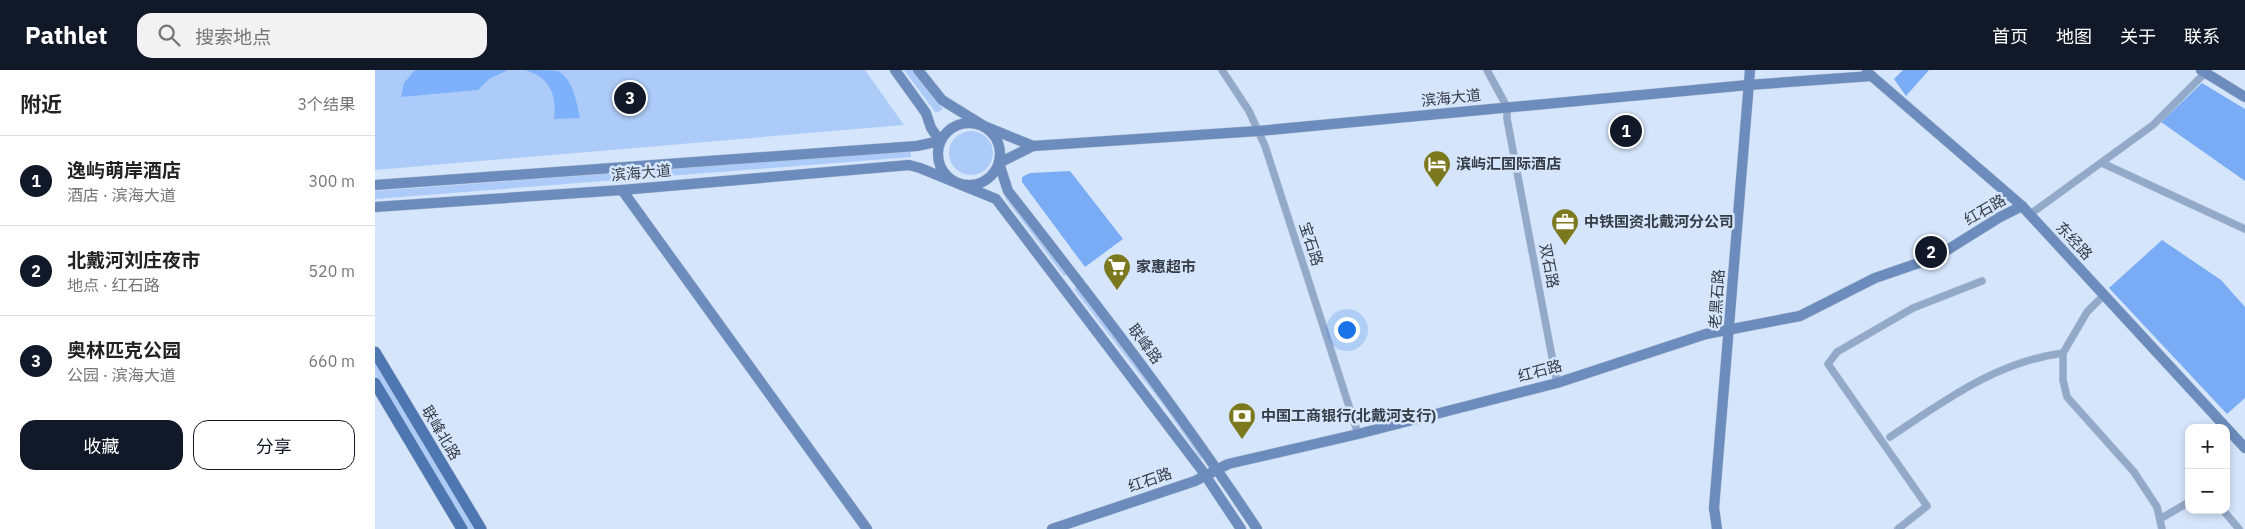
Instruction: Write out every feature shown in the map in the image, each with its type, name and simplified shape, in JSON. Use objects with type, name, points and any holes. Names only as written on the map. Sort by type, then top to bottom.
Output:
[{"type":"main road","points":[[895,70],[926,113],[931,128],[940,141]]},
{"type":"main road","points":[[918,70],[942,100],[984,126],[993,133],[998,142],[1000,152],[999,163],[995,172],[988,179],[974,185],[959,184],[950,179],[938,162],[937,152],[945,132],[954,126],[974,123],[984,126],[1033,146]]},
{"type":"main road","name":"老黑石路","points":[[1717,529],[1714,508],[1731,328],[1750,70]]},
{"type":"main road","points":[[2203,71],[2245,97]]},
{"type":"main road","name":"滨海大道","points":[[1033,146],[1259,132],[1868,73]]},
{"type":"main road","name":"东经路","points":[[1868,73],[2022,206],[2245,448]]},
{"type":"main road","name":"滨海大道","points":[[375,185],[904,145],[917,146],[940,141]]},
{"type":"main road","points":[[999,163],[1033,146]]},
{"type":"main road","name":"联峰路","points":[[999,163],[1008,191],[1141,364],[1218,469],[1257,529]]},
{"type":"main road","name":"滨海大道","points":[[375,207],[622,190],[909,165],[959,184]]},
{"type":"main road","name":"联峰路","points":[[959,184],[996,199],[1205,476],[1239,528]]},
{"type":"main road","points":[[622,190],[867,529]]},
{"type":"main road","name":"红石路","points":[[1052,529],[1195,481],[1228,464],[1357,434],[1557,383],[1706,334],[1731,328],[1767,324],[1800,316],[1875,278],[1936,257],[2000,217],[2022,206]]},
{"type":"main road","name":"联峰北路","points":[[375,352],[481,529]]},
{"type":"main road","name":"联峰北路","points":[[375,383],[462,529]]},
{"type":"street","name":"宝石路","points":[[1222,70],[1249,111],[1259,132],[1357,434]]},
{"type":"street","name":"双石路","points":[[1487,70],[1507,107],[1507,119],[1557,383]]},
{"type":"street","points":[[2029,215],[2153,125],[2203,71]]},
{"type":"street","points":[[2102,163],[2245,229]]},
{"type":"street","points":[[1898,529],[1927,506],[1828,364],[1837,352],[1913,308],[1982,281]]},
{"type":"street","points":[[2104,295],[2087,312],[2063,353],[2063,380],[2067,396],[2134,472],[2157,507],[2162,529]]},
{"type":"street","points":[[1890,437],[1969,384],[2014,364],[2042,356],[2063,353]]},
{"type":"street","points":[[2160,519],[2185,504]]},
{"type":"street","points":[[2226,514],[2239,529]]},
{"type":"shaded area","points":[[375,70],[865,70],[904,125],[375,170]]},
{"type":"shaded area","points":[[415,70],[508,70],[489,79],[478,90],[401,97],[404,83]]},
{"type":"shaded area","points":[[525,70],[558,71],[563,75],[571,85],[580,118],[554,119],[554,102],[550,88],[541,77]]},
{"type":"shaded area","points":[[904,70],[912,70],[943,109],[936,113]]},
{"type":"shaded area","points":[[1903,70],[1929,70],[1906,96],[1894,79]]},
{"type":"shaded area","points":[[2202,83],[2245,109],[2245,181],[2161,122]]},
{"type":"shaded area","points":[[971,131],[983,135],[989,141],[993,153],[989,165],[983,171],[971,175],[959,171],[953,165],[949,153],[953,141],[959,135]]},
{"type":"shaded area","points":[[911,151],[911,157],[375,199],[375,191]]},
{"type":"shaded area","points":[[1070,171],[1123,239],[1085,267],[1022,182],[1022,177],[1030,173]]},
{"type":"shaded area","points":[[1008,196],[1068,273],[1064,276],[1005,198]]},
{"type":"shaded area","points":[[2162,240],[2221,280],[2245,307],[2245,398],[2227,414],[2109,288]]},
{"type":"shaded area","points":[[1077,287],[1204,457],[1201,459],[1167,410],[1074,289]]},
{"type":"shaded area","points":[[375,361],[475,529],[467,529],[375,374]]},
{"type":"place","name":"奥林匹克公园","points":[[630,98]]},
{"type":"place","name":"逸屿萌岸酒店","points":[[1626,131]]},
{"type":"place","name":"滨屿汇国际酒店","points":[[1437,188]]},
{"type":"place","name":"中铁国资北戴河分公司","points":[[1565,246]]},
{"type":"place","name":"北戴河刘庄夜市","points":[[1931,252]]},
{"type":"place","name":"家惠超市","points":[[1117,291]]},
{"type":"place","name":"中国工商银行(北戴河支行)","points":[[1242,440]]}]
